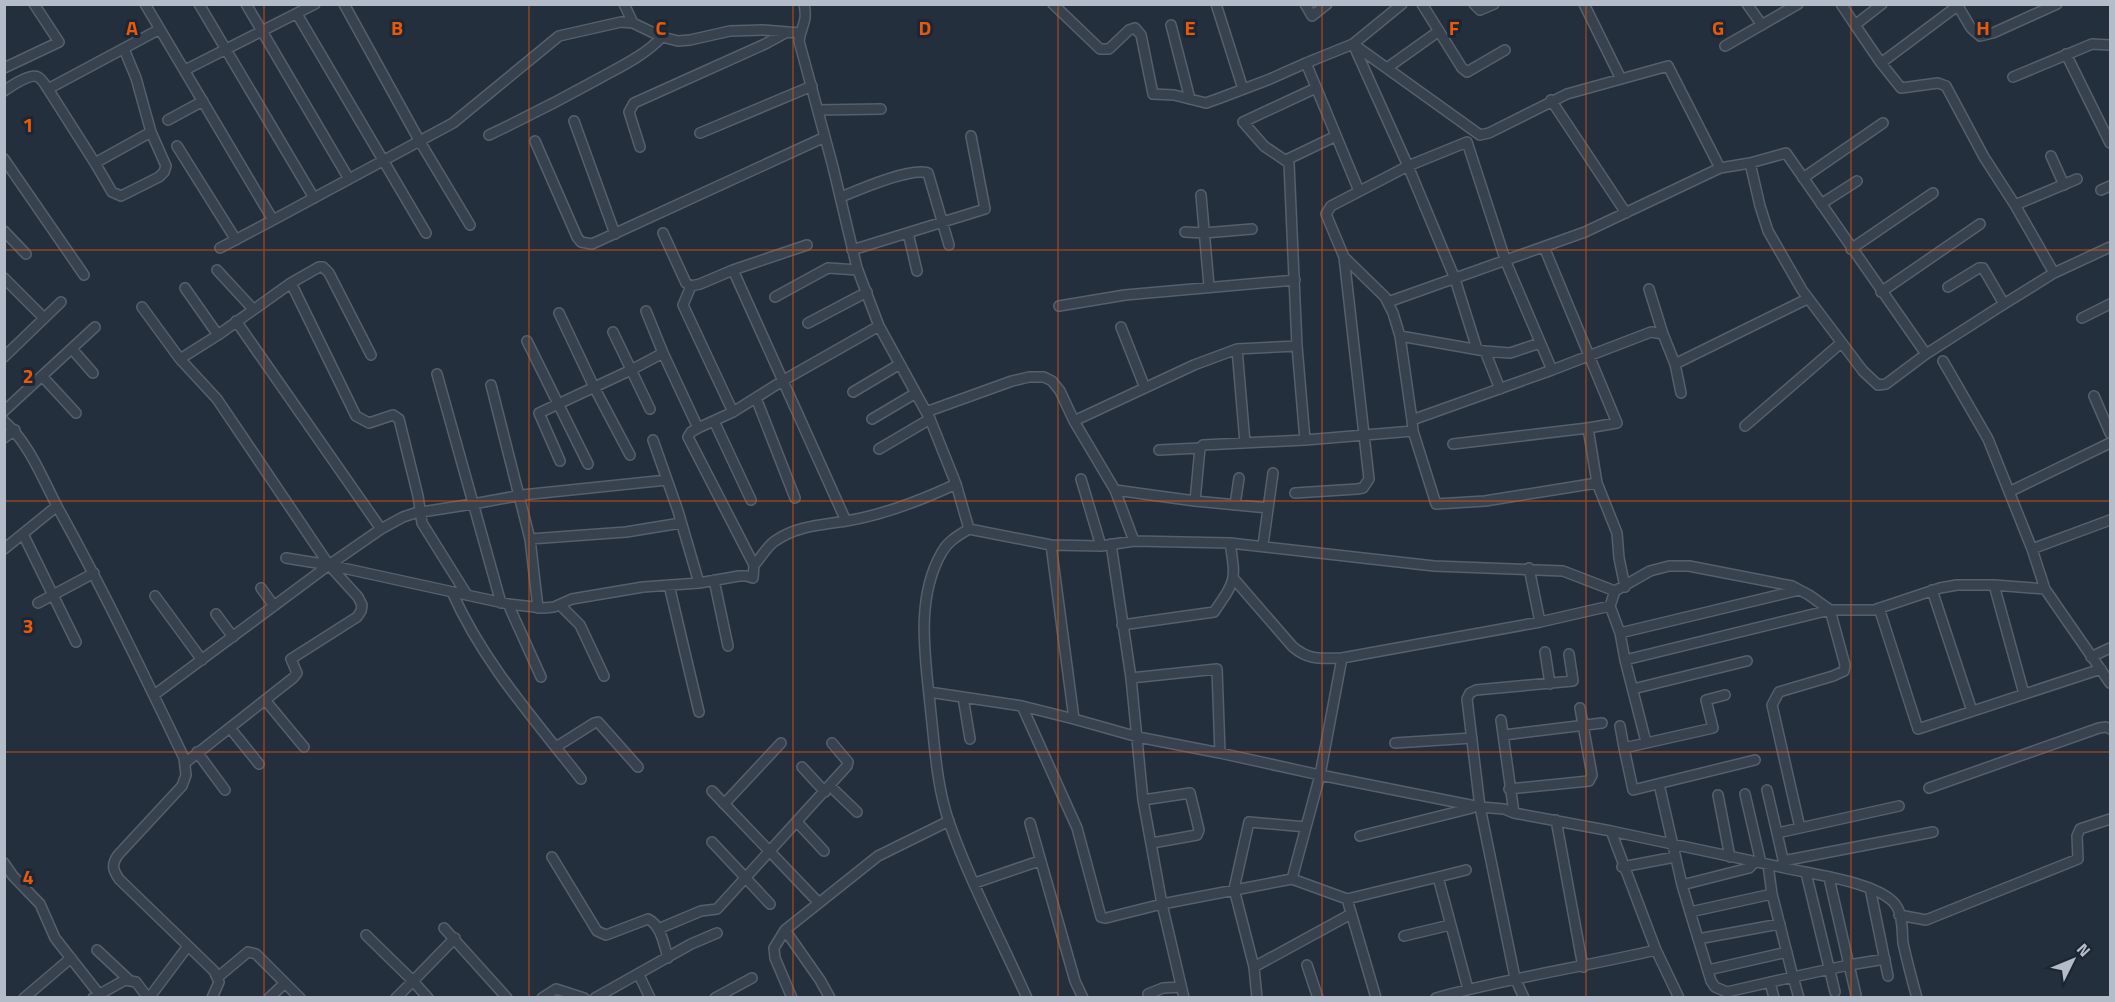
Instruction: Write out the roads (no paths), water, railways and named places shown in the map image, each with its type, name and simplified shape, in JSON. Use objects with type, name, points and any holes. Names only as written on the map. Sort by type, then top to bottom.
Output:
[{"type":"street","points":[[4,68],[59,42],[34,4]]},
{"type":"street","points":[[145,4],[273,220]]},
{"type":"street","points":[[199,4],[314,198]]},
{"type":"street","points":[[246,4],[349,179]]},
{"type":"street","points":[[185,70],[315,4]]},
{"type":"street","points":[[344,4],[419,140],[470,225]]},
{"type":"street","points":[[624,4],[633,23]]},
{"type":"street","points":[[804,4],[807,18],[799,41],[858,270],[879,327],[928,416],[956,484],[969,528]]},
{"type":"street","points":[[1053,4],[1100,49],[1109,49],[1129,30],[1135,28],[1141,35],[1153,94],[1174,95],[1206,103],[1270,80],[1353,44],[1402,4]]},
{"type":"street","points":[[1216,4],[1243,89]]},
{"type":"street","points":[[1305,4],[1312,16],[1327,4]]},
{"type":"street","points":[[1422,4],[1462,68],[1467,72],[1505,51]]},
{"type":"street","points":[[1474,4],[1480,10],[1494,4]]},
{"type":"street","points":[[1584,4],[1622,79]]},
{"type":"street","points":[[1747,4],[1762,25]]},
{"type":"street","points":[[1841,4],[1901,88],[1938,83],[1946,86],[1984,158],[2015,205],[2054,273]]},
{"type":"street","points":[[1855,25],[1882,4]]},
{"type":"street","points":[[1881,63],[1959,5],[1971,28],[1980,36],[1993,33],[2057,4]]},
{"type":"street","points":[[1725,46],[1795,5]]},
{"type":"street","points":[[297,14],[426,233]]},
{"type":"street","points":[[220,248],[453,123],[559,36],[621,22],[633,23],[662,37],[678,40],[690,40],[730,31],[800,33]]},
{"type":"street","points":[[1171,25],[1190,99]]},
{"type":"street","points":[[48,89],[160,29]]},
{"type":"street","points":[[1387,68],[1439,31]]},
{"type":"street","points":[[640,147],[629,112],[634,103],[787,32]]},
{"type":"street","points":[[489,135],[559,101],[638,57],[652,48],[662,37]]},
{"type":"street","points":[[1353,44],[1480,135],[1489,133],[1567,93],[1668,66],[1720,168]]},
{"type":"street","points":[[1353,44],[1408,166],[1455,279],[1481,350],[1500,389]]},
{"type":"street","points":[[2013,76],[2092,44],[2110,45]]},
{"type":"street","points":[[4,91],[14,83],[34,76],[39,77],[116,196],[121,196],[159,177],[166,166],[124,49]]},
{"type":"street","points":[[2066,54],[2110,143]]},
{"type":"street","points":[[1306,63],[1359,191]]},
{"type":"street","points":[[700,133],[812,86]]},
{"type":"street","points":[[1305,440],[1291,243],[1289,162],[1264,146],[1243,122],[1316,88]]},
{"type":"street","points":[[1551,100],[1626,213]]},
{"type":"street","points":[[168,120],[203,101]]},
{"type":"street","points":[[818,110],[881,110]]},
{"type":"street","points":[[574,121],[615,234]]},
{"type":"street","points":[[1803,178],[1883,123]]},
{"type":"street","points":[[95,163],[152,132]]},
{"type":"street","points":[[852,250],[985,209],[971,136]]},
{"type":"street","points":[[1286,160],[1336,136]]},
{"type":"street","points":[[535,141],[577,237],[581,242],[592,244],[825,137]]},
{"type":"street","points":[[1295,493],[1363,488],[1369,479],[1344,257],[1326,214],[1331,206],[1408,166],[1467,142],[1506,262],[1552,370]]},
{"type":"street","points":[[177,146],[236,240]]},
{"type":"street","points":[[1388,302],[1506,262],[1585,232],[1720,168],[1786,153],[1926,354]]},
{"type":"street","points":[[2051,156],[2064,185]]},
{"type":"street","points":[[4,159],[84,275]]},
{"type":"street","points":[[1750,163],[1768,231],[1807,299],[1863,371],[1878,385],[1886,384],[1926,354],[2054,273],[2109,251]]},
{"type":"street","points":[[840,197],[878,182],[924,172],[930,177],[949,245]]},
{"type":"street","points":[[2015,205],[2077,179]]},
{"type":"street","points":[[1821,204],[1857,181]]},
{"type":"street","points":[[1851,249],[1933,194]]},
{"type":"street","points":[[1202,195],[1209,286]]},
{"type":"street","points":[[1881,292],[1980,224]]},
{"type":"street","points":[[1185,232],[1204,233],[1252,229]]},
{"type":"street","points":[[4,231],[26,254]]},
{"type":"street","points":[[663,233],[686,282],[691,286],[700,285],[733,270],[807,246]]},
{"type":"street","points":[[908,233],[917,270]]},
{"type":"street","points":[[1453,444],[1617,423],[1587,356],[1544,247]]},
{"type":"street","points":[[1344,257],[1388,302],[1400,336],[1413,431],[1436,504],[1485,501],[1597,483]]},
{"type":"street","points":[[180,359],[291,283],[319,267],[326,270],[371,355]]},
{"type":"street","points":[[775,297],[828,268],[858,270]]},
{"type":"street","points":[[1948,287],[1982,268],[1986,271],[2004,304]]},
{"type":"street","points":[[217,270],[253,309]]},
{"type":"street","points":[[733,270],[846,521]]},
{"type":"street","points":[[4,278],[44,318]]},
{"type":"street","points":[[1059,306],[1125,295],[1295,280]]},
{"type":"street","points":[[291,283],[356,416],[369,423],[393,415],[399,419],[424,528],[467,596]]},
{"type":"street","points":[[691,286],[683,305],[733,412]]},
{"type":"street","points":[[185,288],[218,335]]},
{"type":"street","points":[[1649,289],[1675,364],[1681,393]]},
{"type":"street","points":[[808,323],[867,292]]},
{"type":"street","points":[[1675,364],[1807,299]]},
{"type":"street","points":[[4,357],[61,302]]},
{"type":"street","points":[[2082,318],[2110,304]]},
{"type":"street","points":[[142,307],[180,359],[217,399],[329,565],[358,597],[362,605],[357,617],[291,659],[297,672],[185,763]]},
{"type":"street","points":[[646,311],[698,428]]},
{"type":"street","points":[[559,313],[594,387],[630,454]]},
{"type":"street","points":[[236,321],[381,529]]},
{"type":"street","points":[[4,411],[94,327]]},
{"type":"street","points":[[286,558],[329,565],[467,596],[538,608],[554,608],[572,599],[643,586],[699,583],[747,576],[753,578],[754,565],[688,437],[691,432],[733,412],[783,380],[879,327]]},
{"type":"street","points":[[1121,327],[1145,388]]},
{"type":"street","points":[[613,332],[650,409]]},
{"type":"street","points":[[1413,420],[1652,332],[1663,334]]},
{"type":"street","points":[[1400,336],[1510,353],[1540,343]]},
{"type":"street","points":[[527,341],[588,464]]},
{"type":"street","points":[[1745,426],[1841,344]]},
{"type":"street","points":[[1074,422],[1145,388],[1237,349],[1297,346]]},
{"type":"street","points":[[72,349],[93,373]]},
{"type":"street","points":[[1237,349],[1245,443]]},
{"type":"street","points":[[560,461],[539,415],[663,353]]},
{"type":"street","points":[[1943,361],[1988,439],[2032,549],[2045,589],[2110,683]]},
{"type":"street","points":[[853,392],[900,364]]},
{"type":"street","points":[[437,375],[473,504],[504,603],[541,677]]},
{"type":"street","points":[[42,376],[76,413]]},
{"type":"street","points":[[879,449],[928,416],[1012,381],[1029,377],[1044,377],[1052,381],[1060,391],[1074,422],[1115,490],[1134,541]]},
{"type":"street","points":[[491,385],[530,539],[538,608]]},
{"type":"street","points":[[872,419],[916,393]]},
{"type":"street","points":[[2094,396],[2110,433]]},
{"type":"street","points":[[756,398],[795,498]]},
{"type":"street","points":[[4,421],[15,430],[34,462],[94,573],[185,763],[186,775],[182,786],[118,855],[113,863],[113,870],[119,879],[218,977]]},
{"type":"street","points":[[714,421],[751,500]]},
{"type":"street","points":[[1587,428],[1597,483],[1617,533],[1625,587]]},
{"type":"street","points":[[4,438],[15,430]]},
{"type":"street","points":[[1159,450],[1413,431]]},
{"type":"street","points":[[652,440],[699,583]]},
{"type":"street","points":[[2009,492],[2110,443]]},
{"type":"street","points":[[1195,501],[1200,448]]},
{"type":"street","points":[[1263,545],[1273,473]]},
{"type":"street","points":[[1235,505],[1239,478]]},
{"type":"street","points":[[1081,479],[1106,545],[1122,625],[1131,678],[1143,800],[1162,904],[1184,998]]},
{"type":"street","points":[[154,695],[329,565],[381,529],[403,517],[518,495],[667,480]]},
{"type":"street","points":[[754,565],[774,542],[795,530],[846,521],[932,496],[956,484]]},
{"type":"street","points":[[1115,490],[1268,508]]},
{"type":"street","points":[[4,549],[57,507]]},
{"type":"street","points":[[2032,549],[2110,520]]},
{"type":"street","points":[[530,539],[626,532],[681,523]]},
{"type":"street","points":[[1027,998],[949,821],[937,769],[924,653],[925,611],[929,585],[943,550],[953,538],[969,528],[1051,545],[1106,545],[1134,541],[1230,543],[1434,566],[1563,571],[1615,591],[1650,571],[1669,567],[1689,567],[1792,586],[1830,610],[1845,665],[1844,671],[1833,676],[1779,692],[1772,705],[1800,828]]},
{"type":"street","points":[[23,534],[76,642]]},
{"type":"street","points":[[1122,625],[1214,612],[1234,579],[1230,543]]},
{"type":"street","points":[[1051,545],[1074,719]]},
{"type":"street","points":[[1529,568],[1540,622]]},
{"type":"street","points":[[38,603],[94,573]]},
{"type":"street","points":[[1234,579],[1293,647],[1304,656],[1313,658],[1342,658],[1540,622],[1610,606]]},
{"type":"street","points":[[714,580],[728,646]]},
{"type":"street","points":[[669,585],[699,712]]},
{"type":"street","points":[[1625,660],[1830,610],[1879,608],[1932,590],[1957,585],[2045,589]]},
{"type":"street","points":[[1994,585],[2024,694]]},
{"type":"street","points":[[261,588],[274,606]]},
{"type":"street","points":[[1620,633],[1799,590]]},
{"type":"street","points":[[1932,590],[1972,711]]},
{"type":"street","points":[[1615,591],[1610,606],[1620,633],[1646,742]]},
{"type":"street","points":[[452,592],[490,662],[581,779]]},
{"type":"street","points":[[155,597],[202,660]]},
{"type":"street","points":[[560,605],[580,625],[604,676]]},
{"type":"street","points":[[1879,608],[1918,729],[2101,669]]},
{"type":"street","points":[[216,614],[233,637]]},
{"type":"street","points":[[2091,657],[2110,648]]},
{"type":"street","points":[[1545,652],[1551,684]]},
{"type":"street","points":[[1524,998],[1515,978],[1480,807],[1467,699],[1473,691],[1573,681],[1569,654]]},
{"type":"street","points":[[1292,879],[1320,775],[1342,658]]},
{"type":"street","points":[[1633,688],[1748,661]]},
{"type":"street","points":[[1131,678],[1217,669],[1220,753]]},
{"type":"street","points":[[929,692],[1022,706],[1138,737],[1480,807],[1504,809],[1514,813],[1730,857],[1784,865],[1806,873],[1870,888],[1888,896],[1898,908],[1917,998]]},
{"type":"street","points":[[1624,748],[1713,728],[1706,700],[1725,695]]},
{"type":"street","points":[[963,697],[970,739]]},
{"type":"street","points":[[265,700],[304,747]]},
{"type":"street","points":[[1022,706],[1077,828],[1101,917],[1106,918],[1162,904],[1292,879],[1347,899],[1466,870]]},
{"type":"street","points":[[1509,789],[1589,781],[1592,775],[1580,708]]},
{"type":"street","points":[[1501,720],[1514,813]]},
{"type":"street","points":[[556,747],[598,722],[638,767]]},
{"type":"street","points":[[1504,735],[1602,723]]},
{"type":"street","points":[[1620,726],[1633,790],[1755,760]]},
{"type":"street","points":[[230,728],[259,764]]},
{"type":"street","points":[[1929,788],[2099,728],[2110,729]]},
{"type":"street","points":[[1395,743],[1472,738]]},
{"type":"street","points":[[724,804],[781,743]]},
{"type":"street","points":[[658,929],[701,911],[717,909],[847,766],[848,762],[832,743]]},
{"type":"street","points":[[197,752],[225,790]]},
{"type":"street","points":[[802,767],[857,812]]},
{"type":"street","points":[[1659,784],[1682,885],[1698,939],[1711,981],[1721,991],[1727,992],[1793,976],[1885,959]]},
{"type":"street","points":[[1767,790],[1784,865]]},
{"type":"street","points":[[712,791],[819,903]]},
{"type":"street","points":[[1143,800],[1188,792],[1192,794],[1200,832],[1152,843]]},
{"type":"street","points":[[1745,794],[1799,998]]},
{"type":"street","points":[[1718,795],[1730,857]]},
{"type":"street","points":[[1777,833],[1899,806]]},
{"type":"street","points":[[1360,836],[1480,807]]},
{"type":"street","points":[[1899,915],[1926,920],[2079,859],[2077,836],[2080,829],[2110,819]]},
{"type":"street","points":[[1556,820],[1583,966]]},
{"type":"street","points":[[792,998],[775,958],[774,948],[785,930],[878,856],[949,821]]},
{"type":"street","points":[[796,822],[824,851]]},
{"type":"street","points":[[1257,998],[1254,967],[1234,890],[1249,822],[1306,827]]},
{"type":"street","points":[[1030,823],[1039,861],[1083,998]]},
{"type":"street","points":[[1611,831],[1656,950],[1679,998]]},
{"type":"street","points":[[1784,865],[1933,832]]},
{"type":"street","points":[[712,842],[770,904]]},
{"type":"street","points":[[552,857],[591,922],[601,934],[606,935],[648,919],[658,929],[668,958]]},
{"type":"street","points":[[1623,867],[1675,857]]},
{"type":"street","points":[[975,883],[1039,861]]},
{"type":"street","points":[[4,863],[13,876],[40,904],[52,933],[96,995],[129,980],[136,982],[149,998],[188,946]]},
{"type":"street","points":[[1682,885],[1762,863]]},
{"type":"street","points":[[1806,873],[1834,992]]},
{"type":"street","points":[[1438,877],[1468,989]]},
{"type":"street","points":[[1829,878],[1856,995]]},
{"type":"street","points":[[1870,888],[1888,976]]},
{"type":"street","points":[[1690,912],[1772,894]]},
{"type":"street","points":[[1347,899],[1376,998]]},
{"type":"street","points":[[1254,967],[1351,914]]},
{"type":"street","points":[[1698,939],[1780,924]]},
{"type":"street","points":[[1404,936],[1450,925]]},
{"type":"street","points":[[444,928],[507,998]]},
{"type":"street","points":[[785,930],[830,998]]},
{"type":"street","points":[[595,998],[691,944],[717,933]]},
{"type":"street","points":[[366,934],[428,998]]},
{"type":"street","points":[[396,998],[455,938]]},
{"type":"street","points":[[97,950],[129,980]]},
{"type":"street","points":[[1436,998],[1515,978],[1656,950]]},
{"type":"street","points":[[212,998],[217,989],[218,977],[248,952],[256,954],[300,998]]},
{"type":"street","points":[[1708,970],[1787,952]]},
{"type":"street","points":[[24,998],[71,958]]},
{"type":"street","points":[[1307,965],[1318,998]]},
{"type":"street","points":[[639,975],[650,998]]},
{"type":"street","points":[[715,998],[752,978]]},
{"type":"street","points":[[1770,982],[1774,998]]},
{"type":"street","points":[[269,998],[285,983]]},
{"type":"street","points":[[1148,994],[1163,988],[1181,987]]},
{"type":"street","points":[[542,998],[556,989],[584,998]]}]
